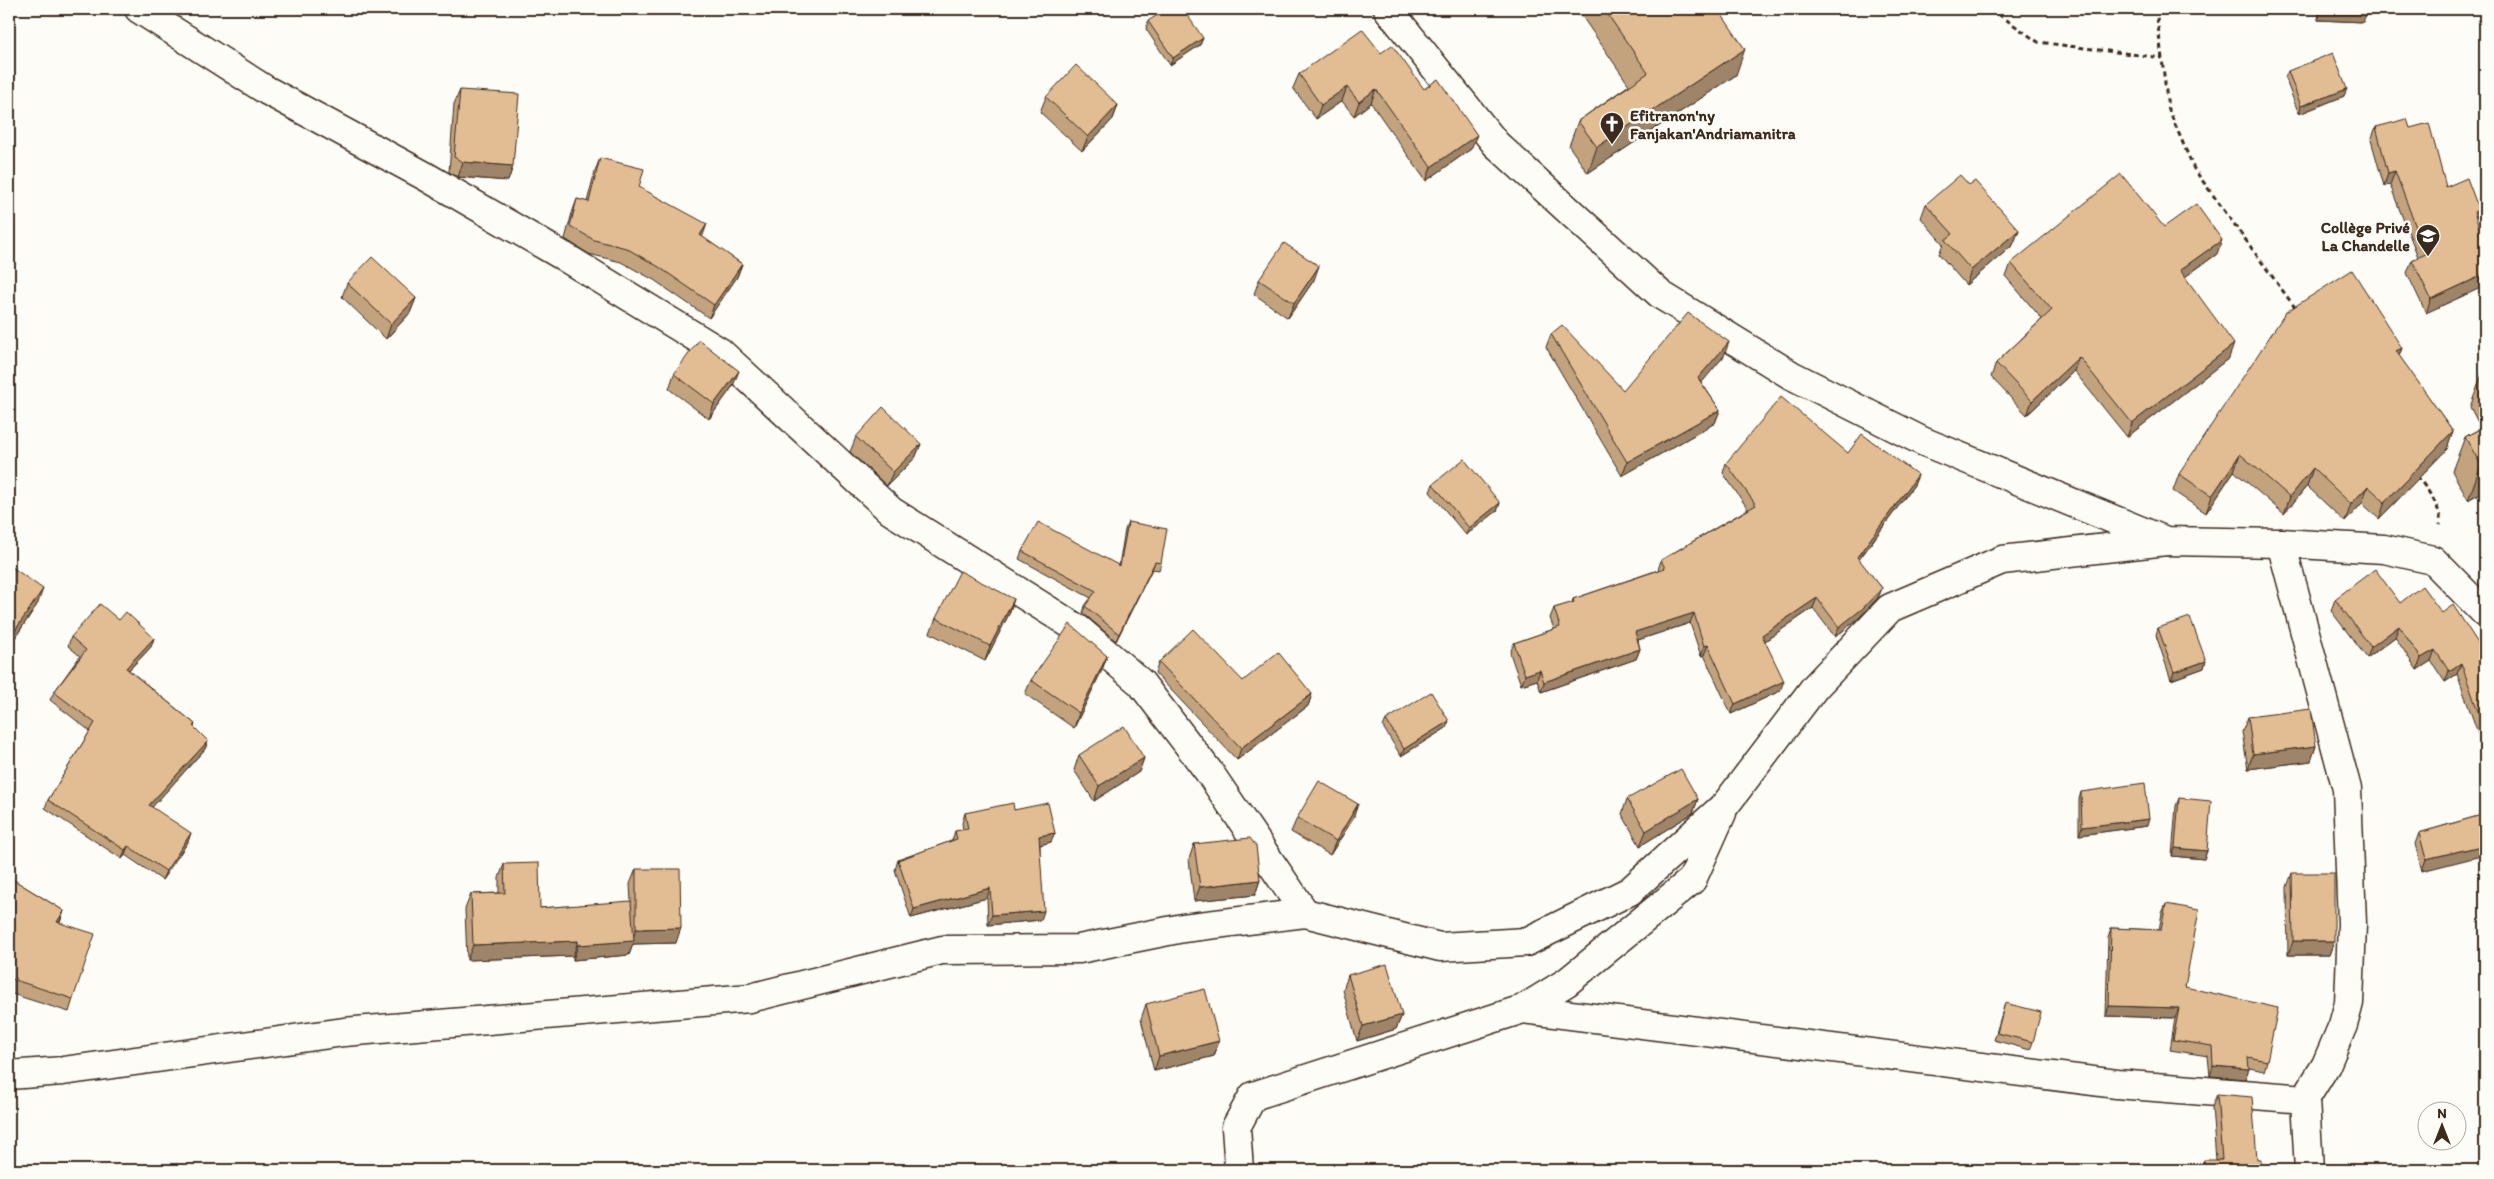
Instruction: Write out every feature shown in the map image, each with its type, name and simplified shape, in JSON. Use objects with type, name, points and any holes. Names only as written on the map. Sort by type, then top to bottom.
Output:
[{"type":"street","points":[[139,9],[266,90],[546,246],[720,352],[891,511],[1078,629],[1141,683],[1209,772],[1305,913]]},
{"type":"street","points":[[1388,9],[1496,144],[1661,295],[1791,375],[1922,441],[2166,540]]},
{"type":"street","points":[[9,1075],[63,1071],[344,1032],[750,998],[942,950],[1079,949],[1183,928],[1305,913],[1440,947],[1526,942],[1630,891],[1726,804],[1815,687],[1890,608],[2002,560],[2166,540],[2281,543],[2384,549],[2433,560],[2485,613]]},
{"type":"street","points":[[2281,543],[2347,789],[2352,924],[2349,1003],[2344,1025],[2326,1065],[2305,1099],[2309,1170]]},
{"type":"street","points":[[1239,1170],[1236,1127],[1253,1096],[1522,1009],[1567,982],[1692,880],[1726,804]]},
{"type":"street","points":[[1522,1009],[2117,1084],[2305,1099]]},
{"type":"path","points":[[1991,9],[2038,42],[2162,58]]},
{"type":"path","points":[[2156,9],[2168,108],[2194,169],[2296,310]]},
{"type":"path","points":[[2412,468],[2429,492],[2441,520],[2433,560]]},
{"type":"building","points":[[1167,9],[1183,9],[1203,38],[1173,58],[1148,21]]},
{"type":"building","points":[[1604,9],[1718,9],[1745,49],[1597,147],[1578,121],[1648,73]]},
{"type":"building","points":[[1362,29],[1381,53],[1392,45],[1424,89],[1438,79],[1477,135],[1431,167],[1376,89],[1359,102],[1347,87],[1321,105],[1299,74]]},
{"type":"building","points":[[2333,53],[2347,89],[2301,106],[2288,71]]},
{"type":"building","points":[[1076,65],[1118,105],[1088,137],[1046,97]]},
{"type":"building","points":[[460,90],[519,94],[513,166],[463,162],[454,157]]},
{"type":"building","points":[[2407,119],[2410,128],[2429,123],[2446,187],[2467,178],[2479,210],[2474,212],[2485,247],[2485,274],[2431,299],[2412,260],[2426,254],[2395,171],[2388,173],[2376,127]]},
{"type":"building","points":[[600,158],[644,169],[639,187],[707,224],[700,235],[742,264],[714,305],[659,267],[626,248],[594,240],[570,226],[577,199],[589,202]]},
{"type":"building","points":[[2121,174],[2164,227],[2196,204],[2222,240],[2180,270],[2234,344],[2132,423],[2079,357],[2032,401],[1996,363],[2052,310],[2011,263]]},
{"type":"building","points":[[1960,175],[1969,185],[1975,181],[2019,230],[1971,270],[1945,240],[1953,234],[1926,204]]},
{"type":"building","points":[[1284,243],[1319,266],[1294,303],[1259,280]]},
{"type":"building","points":[[372,257],[416,298],[391,324],[347,283]]},
{"type":"building","points":[[2352,270],[2402,348],[2396,351],[2453,431],[2385,502],[2368,486],[2351,504],[2313,468],[2290,497],[2240,454],[2212,496],[2179,474],[2286,312]]},
{"type":"building","points":[[1688,313],[1729,342],[1698,378],[1720,410],[1627,462],[1551,334],[1562,325],[1623,390]]},
{"type":"building","points":[[699,340],[739,371],[714,404],[674,374]]},
{"type":"building","points":[[1781,397],[1848,453],[1862,434],[1918,475],[1857,557],[1882,588],[1862,609],[1839,627],[1817,598],[1762,635],[1784,681],[1735,704],[1708,645],[1704,646],[1694,613],[1635,632],[1640,649],[1544,682],[1540,670],[1525,675],[1514,643],[1560,627],[1554,608],[1574,602],[1573,599],[1665,568],[1661,560],[1756,505],[1726,463]]},
{"type":"building","points":[[883,407],[921,444],[893,472],[856,437]]},
{"type":"building","points":[[2485,426],[2485,463],[2481,465],[2465,437]]},
{"type":"building","points":[[1464,459],[1500,503],[1469,528],[1433,484]]},
{"type":"building","points":[[1038,522],[1120,566],[1128,522],[1167,529],[1161,563],[1155,562],[1119,634],[1085,606],[1096,591],[1022,551]]},
{"type":"building","points":[[9,565],[43,589],[16,629],[9,624]]},
{"type":"building","points":[[2375,569],[2400,603],[2422,586],[2442,613],[2453,605],[2485,654],[2485,731],[2461,663],[2449,671],[2435,650],[2421,658],[2399,626],[2371,647],[2335,599]]},
{"type":"building","points":[[960,571],[1014,599],[990,646],[936,618]]},
{"type":"building","points":[[100,604],[119,620],[126,612],[154,638],[126,668],[195,724],[193,726],[208,741],[149,805],[191,833],[166,871],[128,846],[125,850],[48,800],[95,723],[54,692],[86,650],[71,637]]},
{"type":"building","points":[[2190,617],[2206,661],[2174,672],[2158,628]]},
{"type":"building","points":[[1070,624],[1107,656],[1079,713],[1031,680]]},
{"type":"building","points":[[1193,629],[1243,681],[1278,652],[1312,694],[1241,748],[1159,662]]},
{"type":"building","points":[[1431,692],[1449,721],[1404,749],[1386,720]]},
{"type":"building","points":[[2311,709],[2316,746],[2253,754],[2248,717]]},
{"type":"building","points":[[1124,726],[1144,758],[1099,786],[1079,755]]},
{"type":"building","points":[[1681,769],[1698,799],[1646,831],[1627,799]]},
{"type":"building","points":[[1319,781],[1358,804],[1336,841],[1297,818]]},
{"type":"building","points":[[2145,783],[2149,819],[2082,827],[2081,792]]},
{"type":"building","points":[[2179,798],[2211,801],[2207,851],[2175,848]]},
{"type":"building","points":[[1013,803],[1014,810],[1048,803],[1055,833],[1039,836],[1044,911],[992,915],[990,888],[914,909],[898,860],[957,839],[955,831],[968,829],[965,813]]},
{"type":"building","points":[[2485,814],[2485,845],[2426,859],[2419,833]]},
{"type":"building","points":[[1250,838],[1256,846],[1260,880],[1200,887],[1194,844]]},
{"type":"building","points":[[539,863],[540,908],[631,901],[634,941],[578,945],[578,941],[473,945],[471,894],[505,893],[504,864]]},
{"type":"building","points":[[636,869],[680,869],[681,928],[636,929]]},
{"type":"building","points":[[2292,873],[2334,873],[2334,941],[2293,941]]},
{"type":"building","points":[[9,877],[64,911],[57,922],[95,934],[73,999],[9,978]]},
{"type":"building","points":[[2166,904],[2199,910],[2185,987],[2278,1008],[2267,1061],[2248,1057],[2249,1069],[2213,1066],[2212,1046],[2173,1040],[2179,1008],[2109,1006],[2111,928],[2161,930]]},
{"type":"building","points":[[1387,964],[1402,1015],[1363,1026],[1348,975]]},
{"type":"building","points":[[1205,989],[1219,1041],[1159,1056],[1146,1004]]},
{"type":"building","points":[[2005,1003],[2041,1012],[2033,1042],[1997,1033]]},
{"type":"building","points":[[2217,1094],[2252,1097],[2257,1159],[2261,1159],[2261,1170],[2204,1170],[2204,1160],[2222,1160]]},
{"type":"place","name":"Efitranon'ny Fanjakan'Andriamanitra","points":[[1612,145]]},
{"type":"place","name":"Collège Privé La Chandelle","points":[[2428,257]]}]
